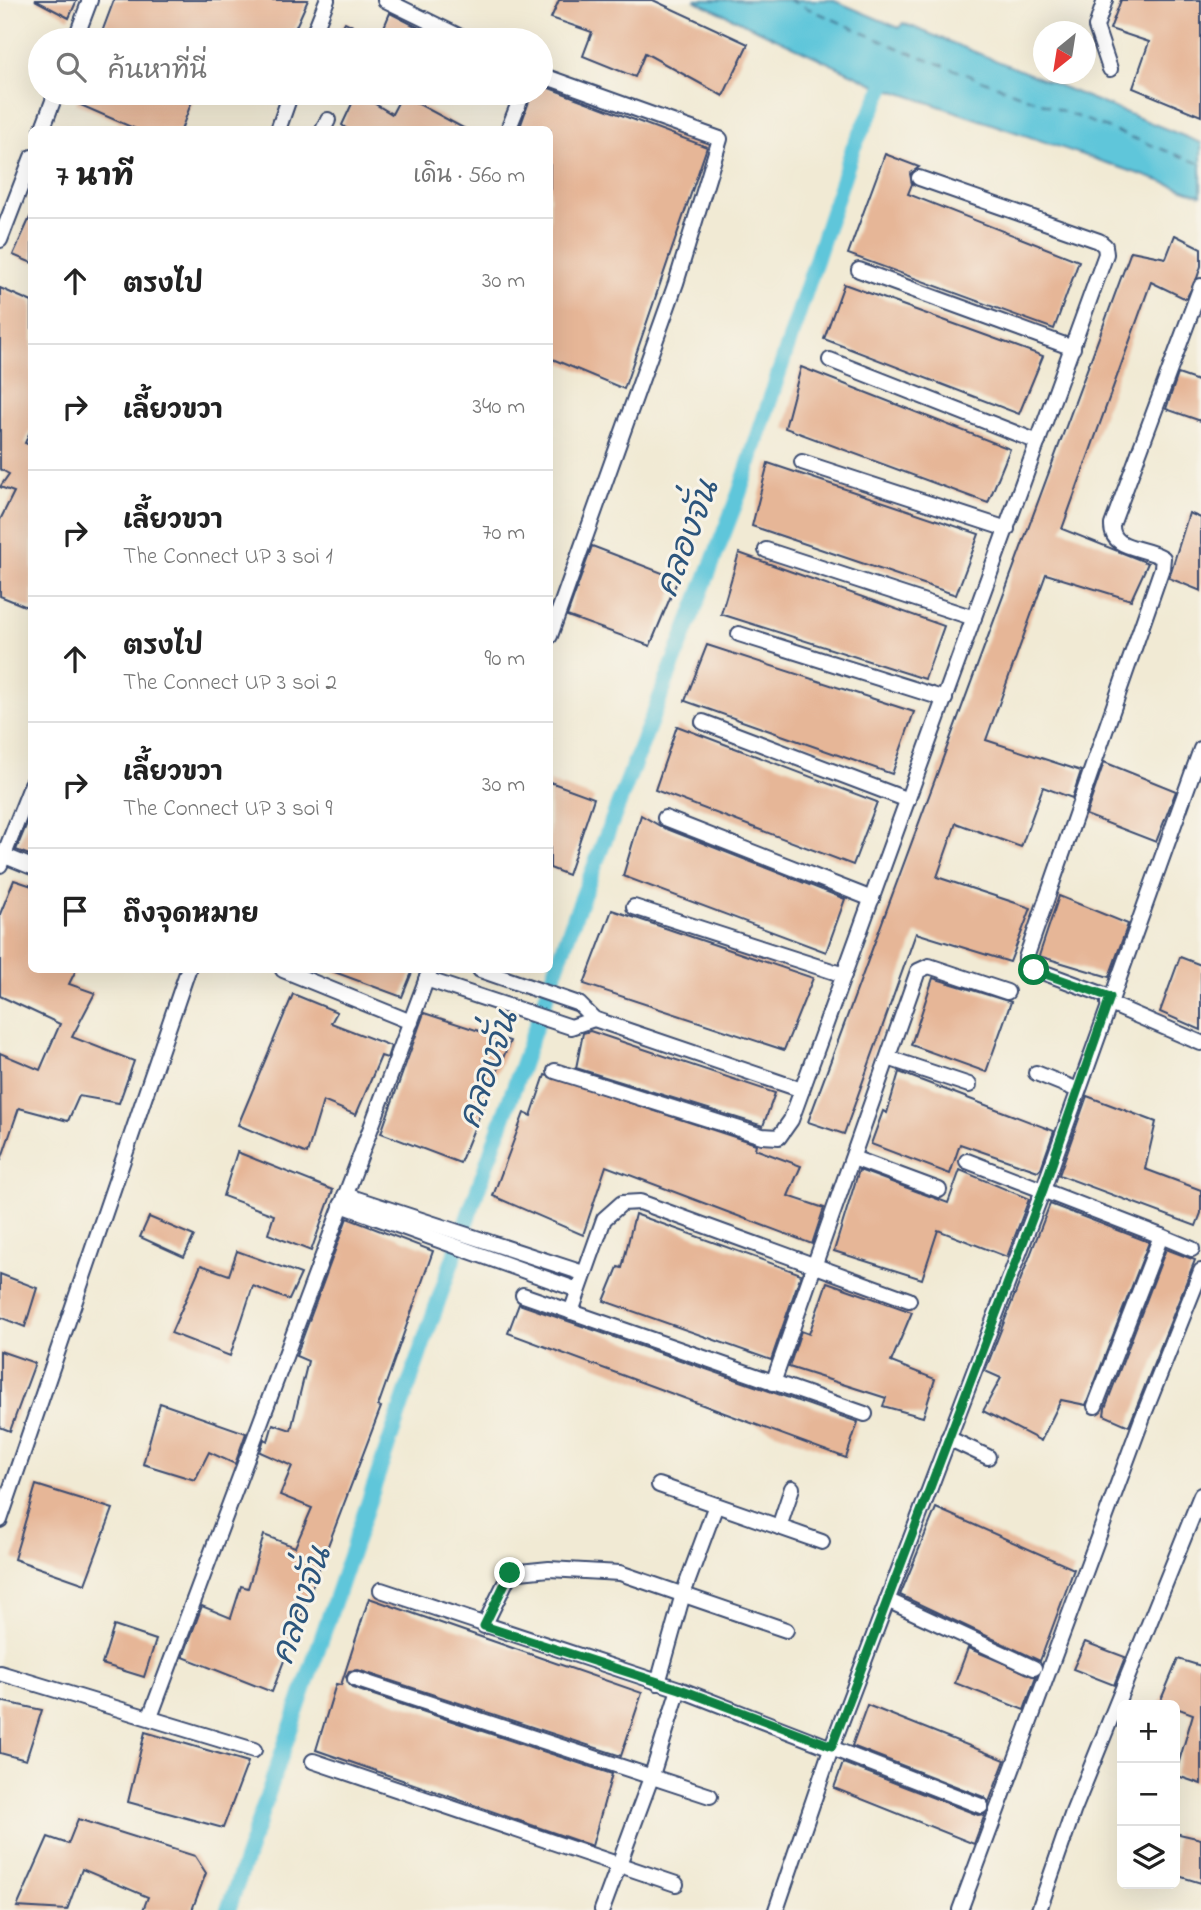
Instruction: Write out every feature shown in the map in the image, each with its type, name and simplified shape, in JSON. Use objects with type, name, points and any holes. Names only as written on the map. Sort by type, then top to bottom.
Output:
[{"type":"street","points":[[80,28],[90,0]]},
{"type":"street","points":[[316,28],[327,0]]},
{"type":"street","points":[[385,0],[442,28]]},
{"type":"street","points":[[1105,0],[1096,27],[1110,69]]},
{"type":"street","points":[[553,79],[720,139],[676,283],[553,628]]},
{"type":"street","points":[[43,126],[51,105]]},
{"type":"street","points":[[283,126],[288,105]]},
{"type":"street","points":[[510,126],[518,105]]},
{"type":"street","points":[[0,240],[28,167]]},
{"type":"street","points":[[555,1071],[762,1136],[779,1137],[791,1120],[1105,254],[1105,246],[919,178]]},
{"type":"street","points":[[859,270],[1073,348]]},
{"type":"street","points":[[1201,286],[1112,525],[1112,535],[1117,542],[1155,552],[1163,558],[1162,568],[1026,958],[1026,965],[1034,970],[1109,1000],[1201,1043]]},
{"type":"street","points":[[830,360],[1038,442]]},
{"type":"street","points":[[802,462],[1007,528]]},
{"type":"street","points":[[766,550],[974,618]]},
{"type":"street","points":[[740,634],[945,699]]},
{"type":"street","points":[[704,722],[908,800]]},
{"type":"street","points":[[776,1910],[832,1746],[1043,1190],[1201,749]]},
{"type":"street","points":[[28,794],[1,858],[28,866]]},
{"type":"street","points":[[665,818],[872,899]]},
{"type":"street","points":[[635,907],[844,975]]},
{"type":"street","points":[[773,1383],[918,971],[923,967],[1007,992]]},
{"type":"street","points":[[0,1520],[187,973]]},
{"type":"street","points":[[290,973],[411,1022]]},
{"type":"street","points":[[488,973],[579,1004],[594,1019],[802,1090]]},
{"type":"street","points":[[150,1717],[428,974],[518,1010],[571,1027],[594,1019]]},
{"type":"street","points":[[888,1058],[969,1085]]},
{"type":"street","points":[[1036,1073],[1078,1090]]},
{"type":"street","points":[[853,1158],[939,1190]]},
{"type":"street","points":[[967,1161],[1192,1250]]},
{"type":"street","points":[[343,1200],[478,1247],[578,1290]]},
{"type":"street","points":[[571,1312],[604,1219],[622,1203],[640,1202],[815,1268],[909,1300]]},
{"type":"street","points":[[1095,1406],[1161,1236]]},
{"type":"street","points":[[478,1247],[583,1273]]},
{"type":"street","points":[[960,1910],[1142,1419],[1201,1271]]},
{"type":"street","points":[[523,1295],[865,1414]]},
{"type":"street","points":[[948,1438],[988,1457]]},
{"type":"street","points":[[659,1485],[822,1542]]},
{"type":"street","points":[[779,1527],[792,1488]]},
{"type":"street","points":[[1039,1910],[1073,1812],[1201,1495]]},
{"type":"street","points":[[658,1683],[684,1594],[716,1505]]},
{"type":"street","points":[[484,1626],[504,1583],[510,1573],[517,1570],[620,1573],[786,1630]]},
{"type":"street","points":[[381,1590],[680,1689],[981,1806]]},
{"type":"street","points":[[887,1600],[1034,1668]]},
{"type":"street","points":[[0,1673],[254,1750]]},
{"type":"street","points":[[355,1679],[710,1797]]},
{"type":"street","points":[[602,1910],[652,1776],[680,1689]]},
{"type":"street","points":[[313,1761],[676,1884]]},
{"type":"water","points":[[694,0],[833,0],[899,28],[903,23],[1033,75],[1033,84],[1054,84],[1201,143],[1201,195],[874,84]]},
{"type":"building","points":[[35,0],[77,0],[69,18]]},
{"type":"building","points":[[114,0],[308,0],[295,28],[104,28]]},
{"type":"building","points":[[559,0],[653,0],[748,44],[723,96],[645,53],[635,77],[583,56],[592,32],[551,18]]},
{"type":"building","points":[[1121,0],[1201,0],[1201,116],[1133,88],[1149,42],[1110,29]]},
{"type":"building","points":[[390,13],[419,28],[384,28]]},
{"type":"building","points":[[345,22],[357,28],[342,28]]},
{"type":"building","points":[[553,89],[707,147],[624,389],[553,359],[553,126],[520,126],[528,105],[553,105]]},
{"type":"building","points":[[81,105],[190,105],[183,126],[129,126]]},
{"type":"building","points":[[351,105],[377,105],[392,114],[397,105],[421,105],[460,126],[343,126]]},
{"type":"building","points":[[885,154],[919,167],[910,174],[912,184],[908,194],[1079,261],[1054,329],[848,254]]},
{"type":"building","points":[[28,222],[28,261],[13,255]]},
{"type":"building","points":[[1175,235],[1201,248],[1201,266],[1197,278],[1186,299],[1151,282],[1062,529],[1148,563],[1131,600],[1046,574],[986,740],[1081,771],[1072,798],[1043,787],[1021,847],[956,823],[937,877],[1031,908],[1010,962],[916,933],[844,1134],[808,1122],[1131,251],[1166,258]]},
{"type":"building","points":[[844,284],[1043,356],[1019,414],[824,339]]},
{"type":"building","points":[[0,288],[28,300],[28,436],[25,443],[28,444],[28,607],[0,596],[0,520],[14,492],[0,487],[9,474],[0,469]]},
{"type":"building","points":[[801,367],[1010,449],[988,503],[785,428]]},
{"type":"building","points":[[1178,374],[1201,382],[1201,421],[1166,409]]},
{"type":"building","points":[[768,463],[979,534],[956,595],[752,526]]},
{"type":"building","points":[[1189,513],[1201,518],[1201,591],[1169,578]]},
{"type":"building","points":[[592,546],[678,579],[650,646],[567,616]]},
{"type":"building","points":[[739,553],[944,626],[925,679],[721,614]]},
{"type":"building","points":[[707,645],[914,712],[892,774],[685,701]]},
{"type":"building","points":[[677,726],[877,802],[853,865],[655,790]]},
{"type":"building","points":[[1104,762],[1176,791],[1156,842],[1086,815]]},
{"type":"building","points":[[553,783],[594,798],[568,875],[553,869]]},
{"type":"building","points":[[641,815],[662,827],[845,899],[826,952],[623,876]]},
{"type":"building","points":[[28,821],[28,854],[16,850]]},
{"type":"building","points":[[14,880],[28,885],[28,973],[74,973],[69,984],[95,993],[72,1037],[134,1061],[119,1103],[79,1096],[68,1121],[19,1108],[1,1160],[0,1053],[40,1070],[60,1024],[0,996],[0,914]]},
{"type":"building","points":[[1059,896],[1128,924],[1109,977],[1039,956]]},
{"type":"building","points":[[612,910],[813,978],[784,1050],[584,984]]},
{"type":"building","points":[[1180,957],[1201,965],[1201,1030],[1160,1012]]},
{"type":"building","points":[[337,973],[412,973],[402,997]]},
{"type":"building","points":[[933,978],[1011,1002],[986,1072],[911,1045]]},
{"type":"building","points":[[293,994],[337,1012],[331,1023],[391,1046],[387,1058],[381,1056],[356,1115],[323,1101],[307,1154],[238,1125]]},
{"type":"building","points":[[424,1013],[510,1041],[460,1163],[381,1133]]},
{"type":"building","points":[[590,1031],[775,1093],[763,1126],[576,1068],[583,1033]]},
{"type":"building","points":[[899,1072],[1054,1131],[1041,1168],[1038,1171],[960,1144],[950,1174],[871,1144],[883,1111],[887,1113]]},
{"type":"building","points":[[545,1075],[756,1144],[755,1149],[801,1166],[788,1196],[824,1208],[812,1244],[606,1166],[583,1235],[493,1196],[524,1113],[531,1116]]},
{"type":"building","points":[[1087,1096],[1156,1122],[1145,1169],[1201,1190],[1201,1213],[1196,1226],[1059,1175]]},
{"type":"building","points":[[237,1152],[333,1190],[311,1251],[268,1234],[274,1215],[223,1196]]},
{"type":"building","points":[[859,1170],[948,1203],[960,1170],[1029,1199],[1007,1257],[938,1230],[922,1279],[834,1251]]},
{"type":"building","points":[[1050,1204],[1149,1242],[1086,1405],[1061,1400],[1041,1441],[983,1411],[1001,1378],[985,1371]]},
{"type":"building","points":[[635,1214],[801,1274],[771,1360],[604,1301],[618,1267],[622,1268]]},
{"type":"building","points":[[149,1217],[194,1236],[184,1257],[140,1237]]},
{"type":"building","points":[[347,1218],[433,1251],[378,1406],[381,1407],[272,1692],[183,1657],[202,1606],[231,1618],[241,1586],[248,1588],[264,1535],[295,1547],[312,1508],[280,1495],[292,1466],[260,1452],[264,1439],[268,1441],[273,1424],[291,1430],[308,1361],[296,1356]]},
{"type":"building","points":[[1166,1249],[1195,1260],[1129,1426],[1104,1415],[1105,1408]]},
{"type":"building","points":[[237,1251],[301,1274],[289,1300],[253,1286],[230,1356],[171,1333],[201,1265],[229,1275]]},
{"type":"building","points":[[0,1274],[37,1288],[25,1327],[0,1317]]},
{"type":"building","points":[[827,1282],[912,1312],[891,1362],[935,1379],[923,1417],[883,1406],[886,1398],[789,1367],[801,1331],[809,1334]]},
{"type":"building","points":[[519,1304],[858,1422],[846,1458],[508,1333]]},
{"type":"building","points":[[0,1351],[35,1363],[10,1431],[0,1427]]},
{"type":"building","points":[[160,1403],[246,1433],[235,1464],[209,1452],[195,1480],[143,1464]]},
{"type":"building","points":[[36,1485],[113,1509],[85,1584],[14,1559]]},
{"type":"building","points":[[936,1508],[1074,1569],[1040,1661],[900,1595]]},
{"type":"building","points":[[369,1598],[642,1693],[621,1756],[358,1670],[349,1671],[346,1677],[352,1688],[612,1774],[592,1846],[316,1750],[336,1684],[341,1685]]},
{"type":"building","points":[[114,1626],[156,1640],[144,1677],[102,1664]]},
{"type":"building","points":[[1085,1642],[1125,1657],[1114,1685],[1073,1669]]},
{"type":"building","points":[[968,1648],[1036,1677],[1024,1710],[955,1683]]},
{"type":"building","points":[[1178,1659],[1201,1666],[1201,1784],[1180,1777],[1180,1758],[1193,1714],[1180,1709],[1180,1700],[1161,1700]]},
{"type":"building","points":[[0,1701],[42,1710],[26,1760],[0,1753]]},
{"type":"building","points":[[867,1705],[1005,1760],[989,1802],[984,1797],[852,1746]]},
{"type":"building","points":[[145,1732],[248,1762],[223,1828],[128,1802]]},
{"type":"building","points":[[843,1763],[978,1815],[985,1814],[974,1844],[834,1788]]},
{"type":"building","points":[[78,1819],[195,1856],[206,1873],[192,1910],[143,1910],[148,1897],[82,1869],[67,1910],[17,1907],[48,1837],[68,1844]]},
{"type":"building","points":[[1180,1834],[1201,1839],[1201,1883],[1180,1877]]},
{"type":"waterway","name":"คลองจั่น","points":[[228,1910],[424,1341],[572,924],[739,494],[853,148],[893,69]]},
{"type":"ferry route","points":[[789,0],[903,50],[1201,164]]},
{"type":"route","points":[[510,1573],[484,1626],[680,1689],[832,1746],[1043,1190],[1110,997],[1034,970]]}]
